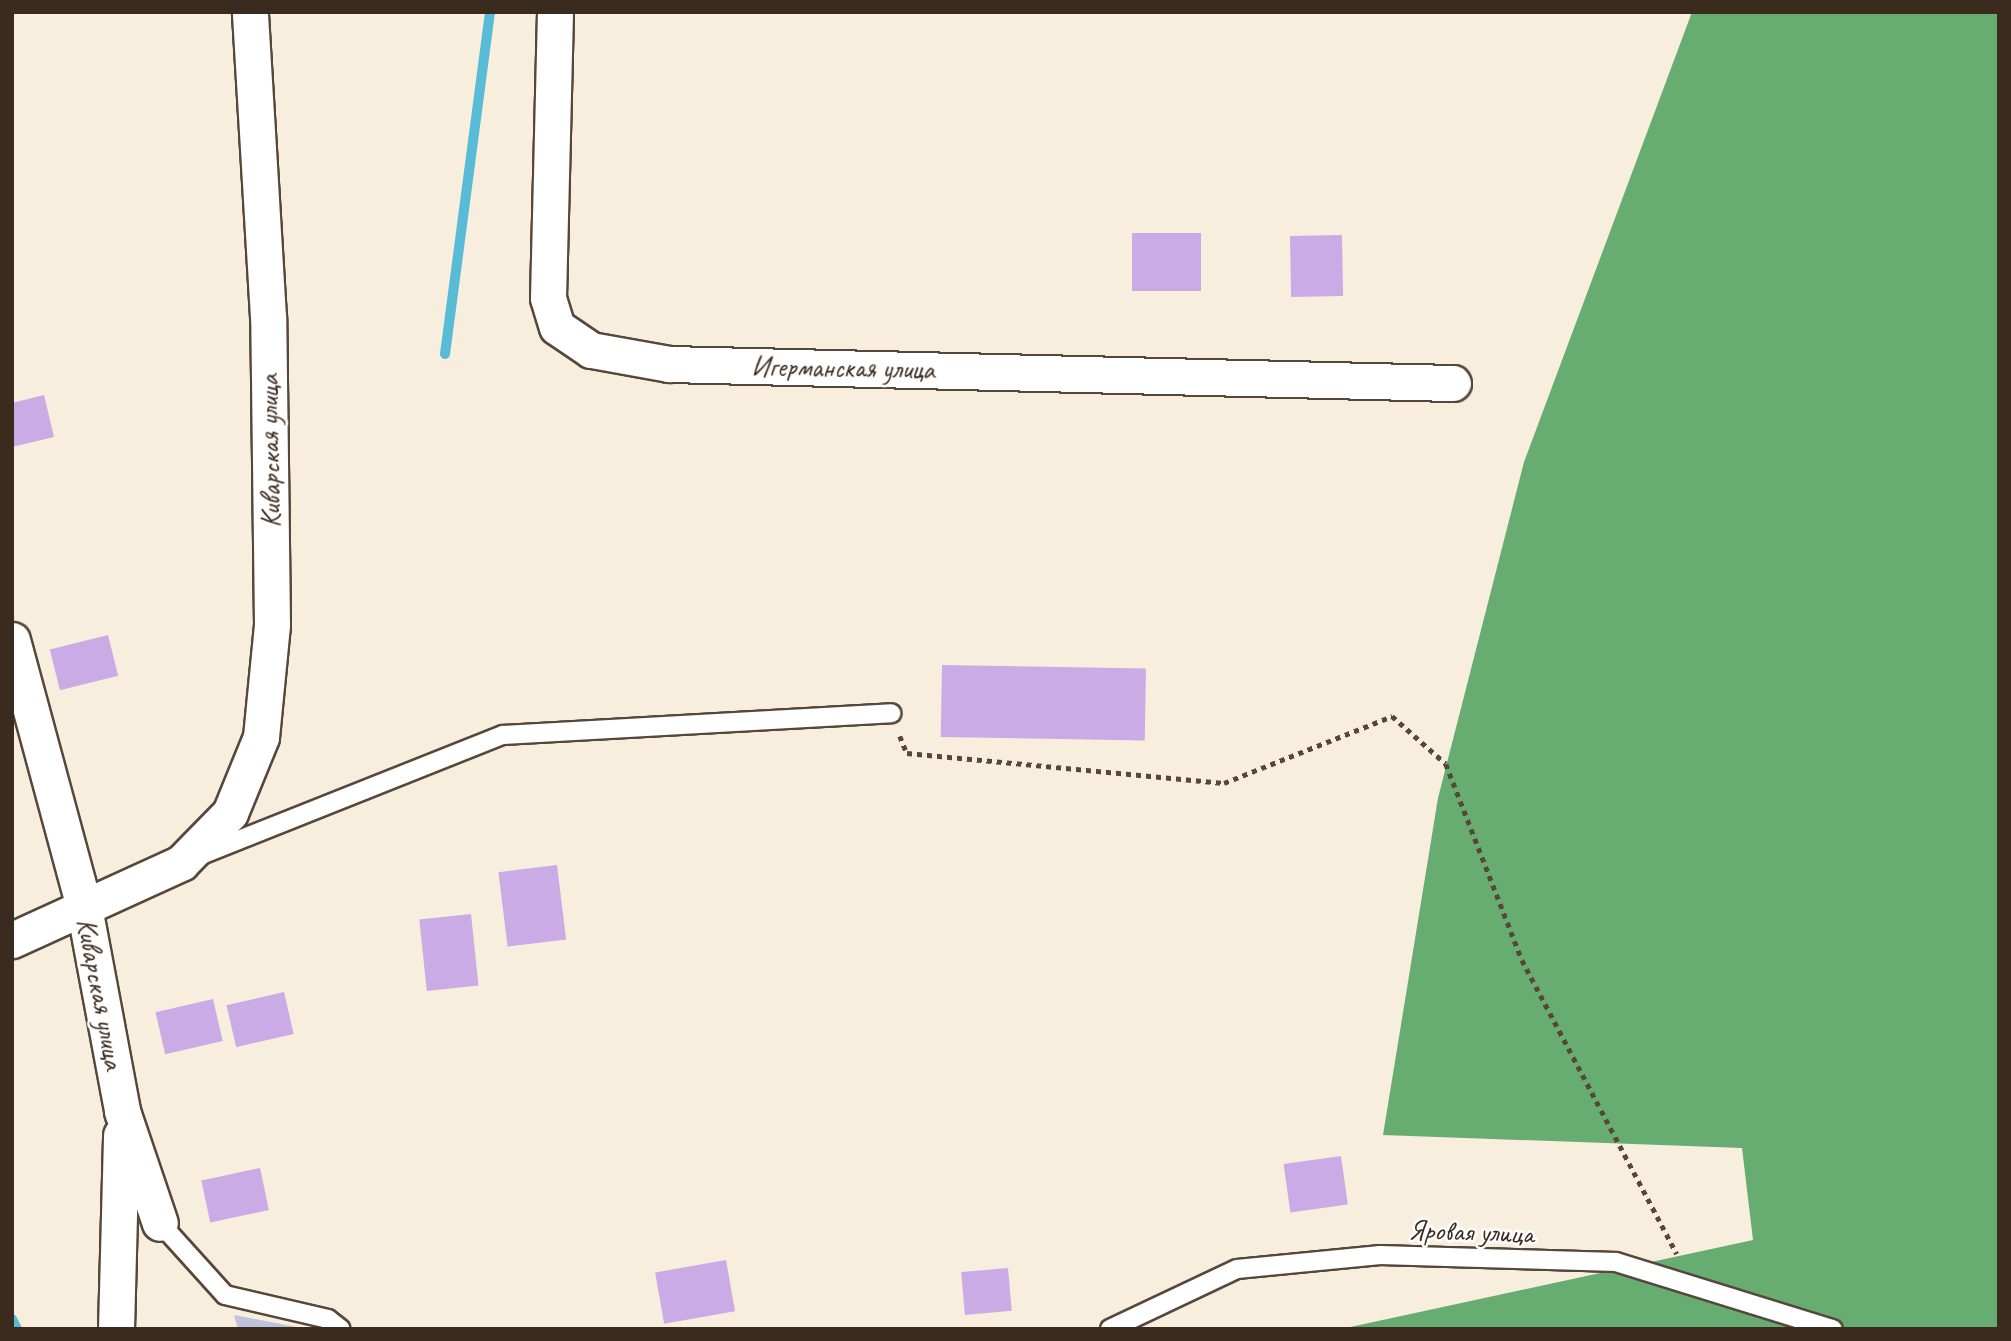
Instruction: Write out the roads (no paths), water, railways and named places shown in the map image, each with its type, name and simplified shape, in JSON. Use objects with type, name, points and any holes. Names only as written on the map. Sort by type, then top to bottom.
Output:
[{"type":"street","name":"Киварская улица","points":[[181,863],[230,813],[261,737],[272,625],[268,317],[250,12]]},
{"type":"street","name":"Игерманская улица","points":[[555,12],[548,299],[557,327],[591,350],[669,364],[1452,383]]},
{"type":"street","name":"Киварская улица","points":[[12,640],[83,907],[122,1111],[160,1223]]},
{"type":"street","points":[[12,940],[181,863]]},
{"type":"street","points":[[116,1329],[122,1111]]},
{"type":"lane","points":[[181,863],[503,735],[891,713]]},
{"type":"lane","points":[[160,1223],[225,1295],[328,1319],[341,1329]]},
{"type":"lane","name":"Яровая улица","points":[[1110,1329],[1237,1269],[1380,1255],[1616,1262],[1833,1329]]},
{"type":"waterway","points":[[445,354],[490,12]]},
{"type":"waterway","points":[[12,1319],[17,1329]]}]
